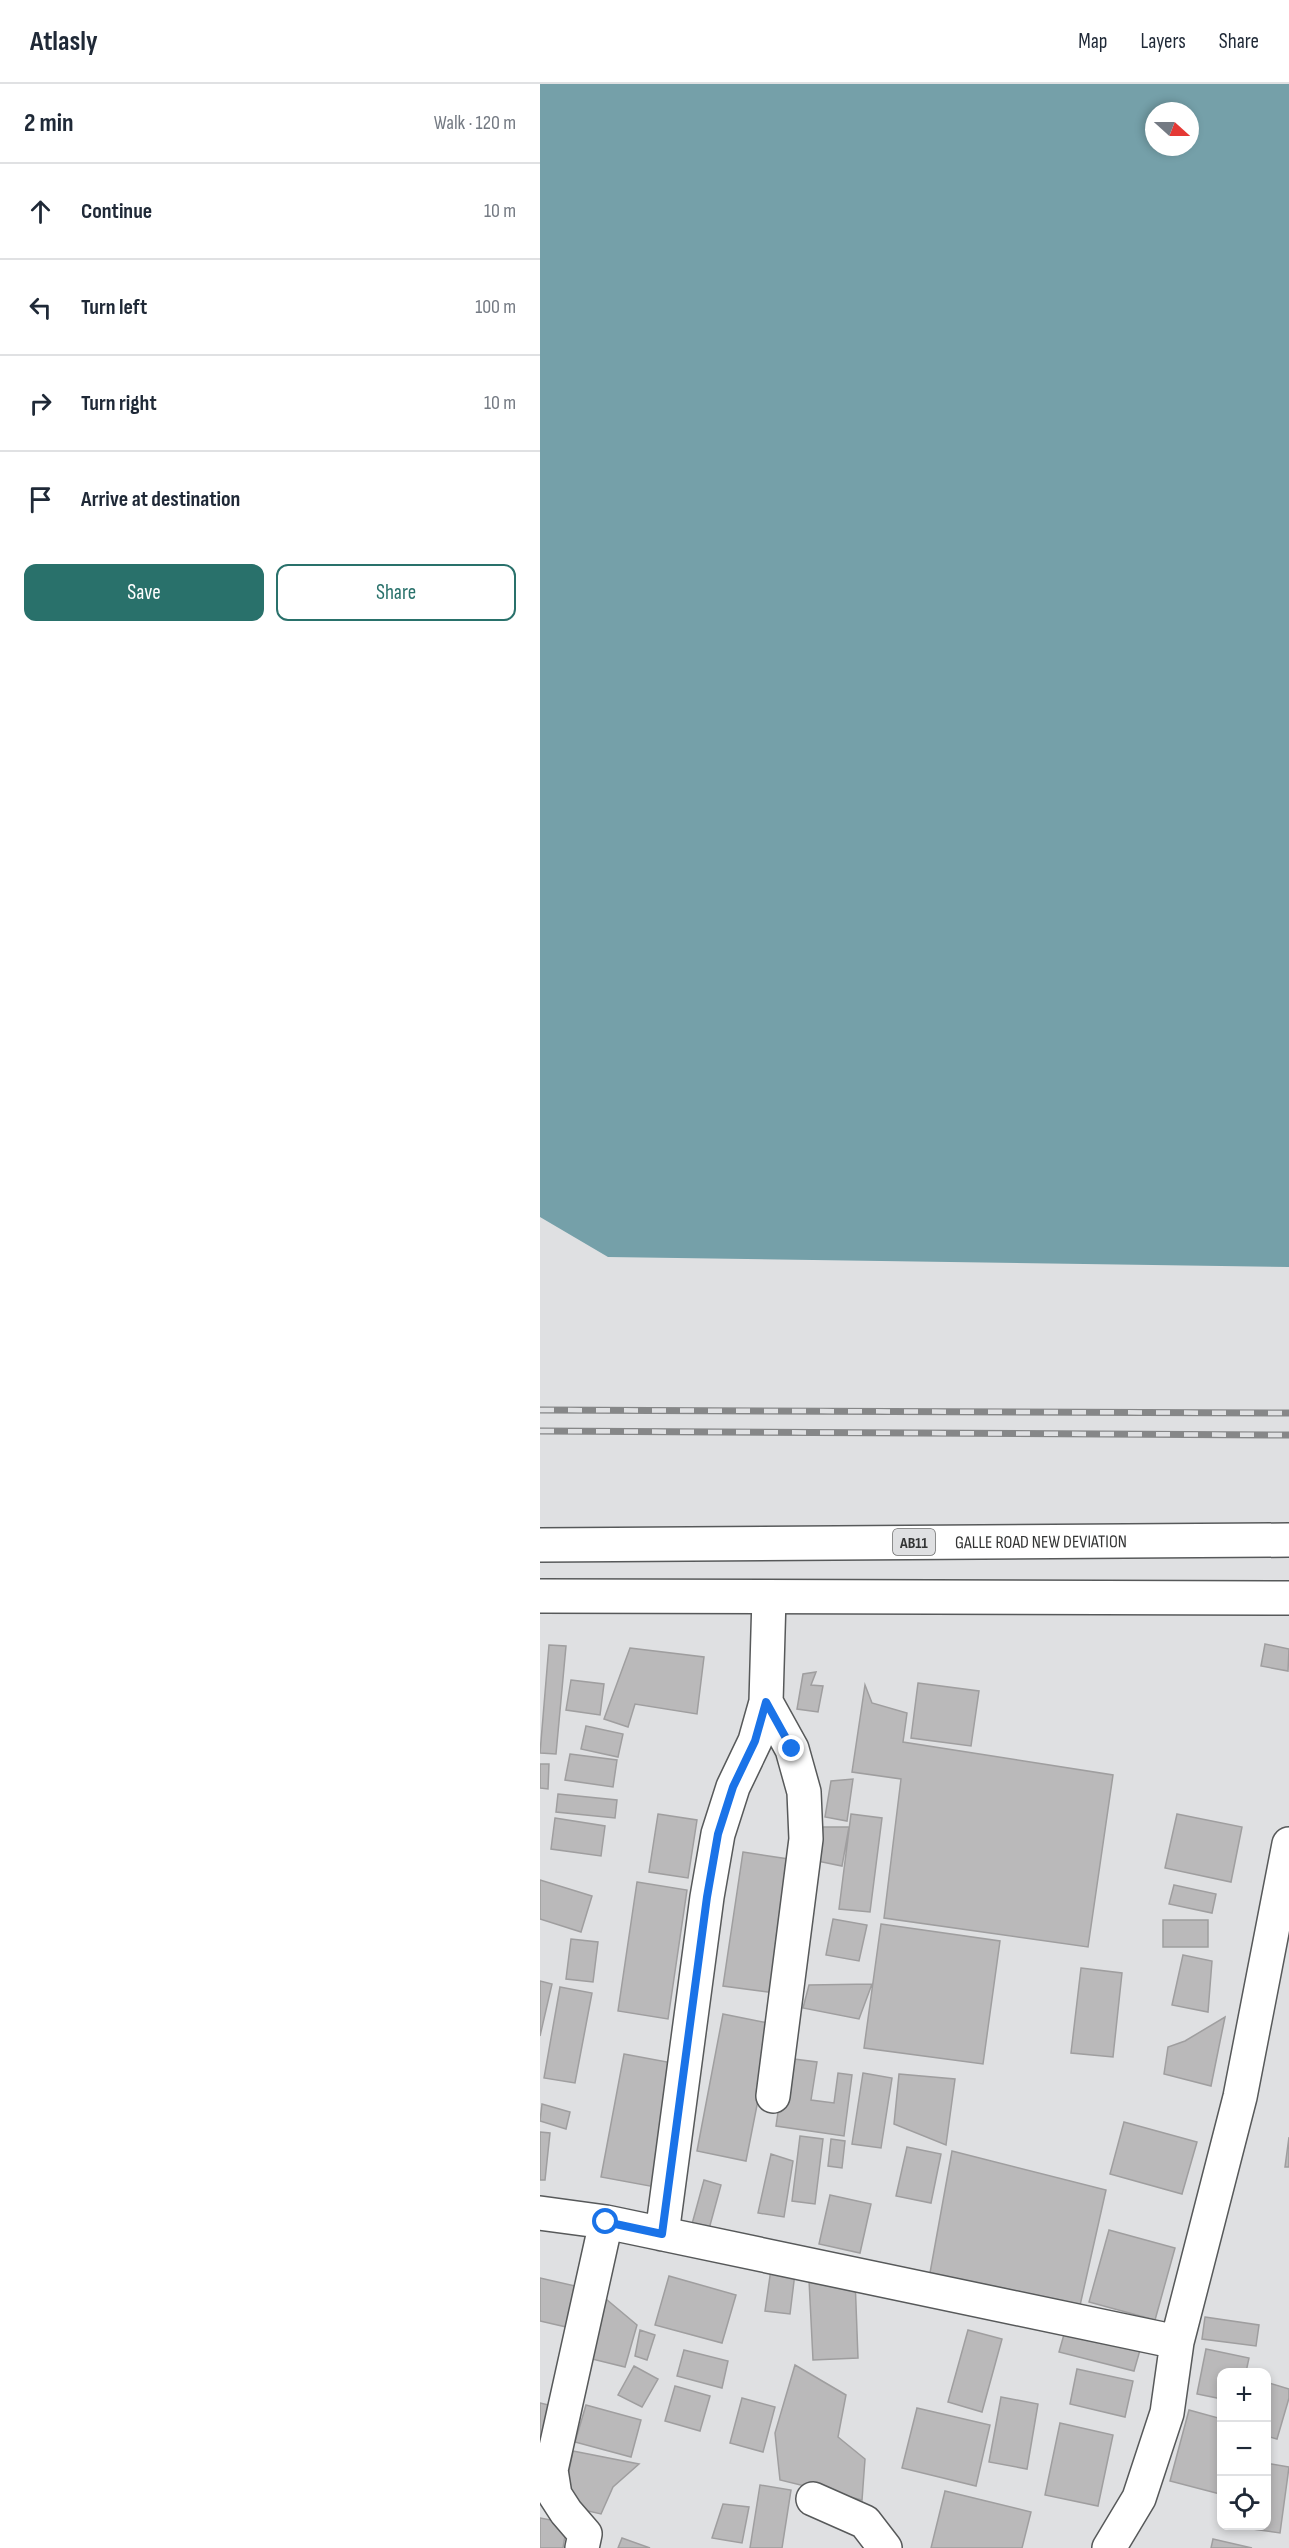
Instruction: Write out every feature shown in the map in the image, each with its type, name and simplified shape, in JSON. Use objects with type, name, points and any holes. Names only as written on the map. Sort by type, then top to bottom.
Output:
[{"type":"street","name":"GALLE ROAD NEW DEVIATION","points":[[540,1545],[1289,1540]]},
{"type":"street","points":[[540,1596],[1289,1598]]},
{"type":"street","points":[[662,2234],[707,1897],[718,1834],[733,1787],[755,1741],[766,1702],[769,1597]]},
{"type":"street","points":[[766,1702],[792,1749],[804,1792],[806,1839],[773,2096]]},
{"type":"street","points":[[1109,2548],[1139,2498],[1167,2413],[1177,2342],[1240,2097],[1289,1844]]},
{"type":"street","points":[[540,2213],[606,2222],[1177,2342]]},
{"type":"street","points":[[582,2548],[585,2534],[555,2495],[551,2470],[606,2222]]},
{"type":"street","points":[[813,2499],[865,2522],[885,2548]]},
{"type":"water","points":[[540,84],[1289,84],[1289,1267],[608,1257],[540,1217]]},
{"type":"building","points":[[1265,1644],[1289,1649],[1288,1671],[1261,1666]]},
{"type":"building","points":[[549,1645],[566,1646],[556,1754],[540,1753]]},
{"type":"building","points":[[630,1648],[704,1657],[697,1714],[635,1704],[628,1727],[604,1719]]},
{"type":"building","points":[[816,1672],[811,1685],[823,1686],[818,1712],[797,1709],[803,1674]]},
{"type":"building","points":[[571,1680],[604,1684],[600,1715],[566,1710]]},
{"type":"building","points":[[918,1683],[979,1691],[971,1746],[911,1738]]},
{"type":"building","points":[[865,1685],[872,1703],[907,1713],[903,1742],[1113,1775],[1088,1947],[884,1918],[901,1779],[852,1772]]},
{"type":"building","points":[[586,1726],[623,1734],[618,1757],[581,1749]]},
{"type":"building","points":[[570,1754],[617,1760],[613,1787],[565,1780]]},
{"type":"building","points":[[540,1764],[549,1764],[548,1789],[540,1788]]},
{"type":"building","points":[[853,1779],[847,1821],[825,1817],[831,1781]]},
{"type":"building","points":[[558,1794],[617,1800],[615,1818],[556,1812]]},
{"type":"building","points":[[658,1814],[697,1820],[688,1878],[649,1872]]},
{"type":"building","points":[[851,1814],[882,1818],[870,1912],[839,1909]]},
{"type":"building","points":[[1177,1814],[1242,1827],[1231,1882],[1165,1868]]},
{"type":"building","points":[[555,1818],[605,1826],[601,1856],[551,1849]]},
{"type":"building","points":[[823,1827],[849,1827],[842,1866],[817,1861]]},
{"type":"building","points":[[743,1852],[795,1860],[775,1993],[723,1986]]},
{"type":"building","points":[[540,1880],[592,1896],[581,1932],[540,1919]]},
{"type":"building","points":[[637,1882],[687,1890],[668,2019],[618,2011]]},
{"type":"building","points":[[1174,1885],[1216,1894],[1212,1913],[1169,1904]]},
{"type":"building","points":[[833,1919],[867,1925],[859,1961],[826,1955]]},
{"type":"building","points":[[1163,1920],[1208,1920],[1208,1947],[1163,1947]]},
{"type":"building","points":[[881,1924],[1000,1941],[983,2064],[864,2048]]},
{"type":"building","points":[[571,1939],[598,1942],[593,1982],[566,1979]]},
{"type":"building","points":[[1183,1955],[1212,1961],[1208,2012],[1172,2005]]},
{"type":"building","points":[[1081,1968],[1122,1973],[1113,2057],[1071,2053]]},
{"type":"building","points":[[540,1981],[552,1984],[540,2036]]},
{"type":"building","points":[[872,1984],[859,2019],[803,2008],[809,1985]]},
{"type":"building","points":[[560,1987],[592,1993],[575,2083],[544,2078]]},
{"type":"building","points":[[723,2014],[773,2024],[746,2161],[697,2151]]},
{"type":"building","points":[[1225,2017],[1211,2086],[1164,2074],[1168,2047],[1185,2041]]},
{"type":"building","points":[[624,2054],[678,2064],[655,2187],[601,2177]]},
{"type":"building","points":[[786,2058],[817,2062],[811,2100],[834,2103],[838,2073],[852,2075],[844,2136],[776,2126]]},
{"type":"building","points":[[863,2073],[892,2078],[881,2148],[852,2144]]},
{"type":"building","points":[[899,2074],[955,2079],[946,2145],[894,2124]]},
{"type":"building","points":[[542,2104],[570,2112],[566,2129],[540,2121]]},
{"type":"building","points":[[1124,2122],[1197,2142],[1182,2194],[1110,2174]]},
{"type":"building","points":[[540,2132],[550,2133],[545,2180],[540,2180]]},
{"type":"building","points":[[800,2136],[823,2139],[815,2204],[792,2201]]},
{"type":"building","points":[[1289,2137],[1289,2167],[1285,2167]]},
{"type":"building","points":[[831,2139],[845,2141],[842,2168],[828,2166]]},
{"type":"building","points":[[907,2147],[941,2154],[931,2203],[896,2196]]},
{"type":"building","points":[[952,2151],[1106,2190],[1079,2310],[928,2284]]},
{"type":"building","points":[[771,2154],[793,2161],[784,2217],[758,2213]]},
{"type":"building","points":[[704,2180],[721,2185],[709,2229],[692,2224]]},
{"type":"building","points":[[830,2195],[871,2204],[860,2253],[819,2244]]},
{"type":"building","points":[[1109,2230],[1175,2248],[1155,2320],[1089,2302]]},
{"type":"building","points":[[772,2262],[796,2265],[790,2314],[765,2311]]},
{"type":"building","points":[[669,2276],[736,2295],[722,2343],[655,2325]]},
{"type":"building","points":[[540,2278],[584,2288],[575,2329],[540,2321]]},
{"type":"building","points":[[855,2278],[858,2358],[813,2360],[809,2280]]},
{"type":"building","points":[[600,2294],[637,2325],[625,2367],[592,2359]]},
{"type":"building","points":[[1205,2317],[1259,2325],[1256,2346],[1202,2339]]},
{"type":"building","points":[[640,2330],[655,2335],[647,2360],[635,2356]]},
{"type":"building","points":[[968,2330],[1002,2339],[982,2412],[948,2402]]},
{"type":"building","points":[[1065,2331],[1140,2350],[1134,2371],[1059,2352]]},
{"type":"building","points":[[1206,2349],[1249,2358],[1247,2368],[1217,2368],[1217,2398],[1197,2394]]},
{"type":"building","points":[[684,2350],[728,2361],[722,2388],[677,2376]]},
{"type":"building","points":[[795,2365],[846,2395],[838,2437],[865,2459],[862,2500],[780,2480],[775,2433]]},
{"type":"building","points":[[634,2366],[658,2379],[642,2407],[618,2395]]},
{"type":"building","points":[[1077,2369],[1133,2381],[1125,2417],[1070,2404]]},
{"type":"building","points":[[1271,2384],[1289,2389],[1289,2398],[1277,2439],[1271,2437]]},
{"type":"building","points":[[675,2386],[710,2396],[700,2431],[665,2421]]},
{"type":"building","points":[[1001,2397],[1038,2404],[1027,2469],[989,2462]]},
{"type":"building","points":[[742,2398],[775,2407],[763,2452],[730,2443]]},
{"type":"building","points":[[540,2403],[557,2407],[547,2441],[540,2439]]},
{"type":"building","points":[[586,2405],[641,2420],[631,2457],[575,2442]]},
{"type":"building","points":[[917,2408],[990,2425],[976,2486],[902,2468]]},
{"type":"building","points":[[1189,2410],[1217,2418],[1217,2493],[1170,2481]]},
{"type":"building","points":[[1060,2423],[1113,2435],[1098,2506],[1045,2495]]},
{"type":"building","points":[[573,2451],[639,2464],[613,2487],[601,2514],[562,2505]]},
{"type":"building","points":[[1271,2464],[1289,2467],[1280,2533],[1259,2530],[1271,2530]]},
{"type":"building","points":[[760,2485],[791,2490],[782,2548],[750,2548]]},
{"type":"building","points":[[945,2491],[1031,2512],[1022,2548],[931,2548]]},
{"type":"building","points":[[723,2504],[749,2507],[742,2543],[712,2538]]},
{"type":"building","points":[[540,2518],[567,2523],[563,2548],[540,2548]]},
{"type":"building","points":[[622,2538],[650,2548],[618,2548]]},
{"type":"building","points":[[1213,2539],[1252,2548],[1211,2548]]},
{"type":"railway","points":[[540,1410],[1289,1413]]},
{"type":"railway","points":[[540,1431],[1289,1435]]},
{"type":"route","points":[[606,2222],[662,2234],[707,1897],[718,1834],[733,1787],[755,1741],[766,1702],[792,1749]]}]
